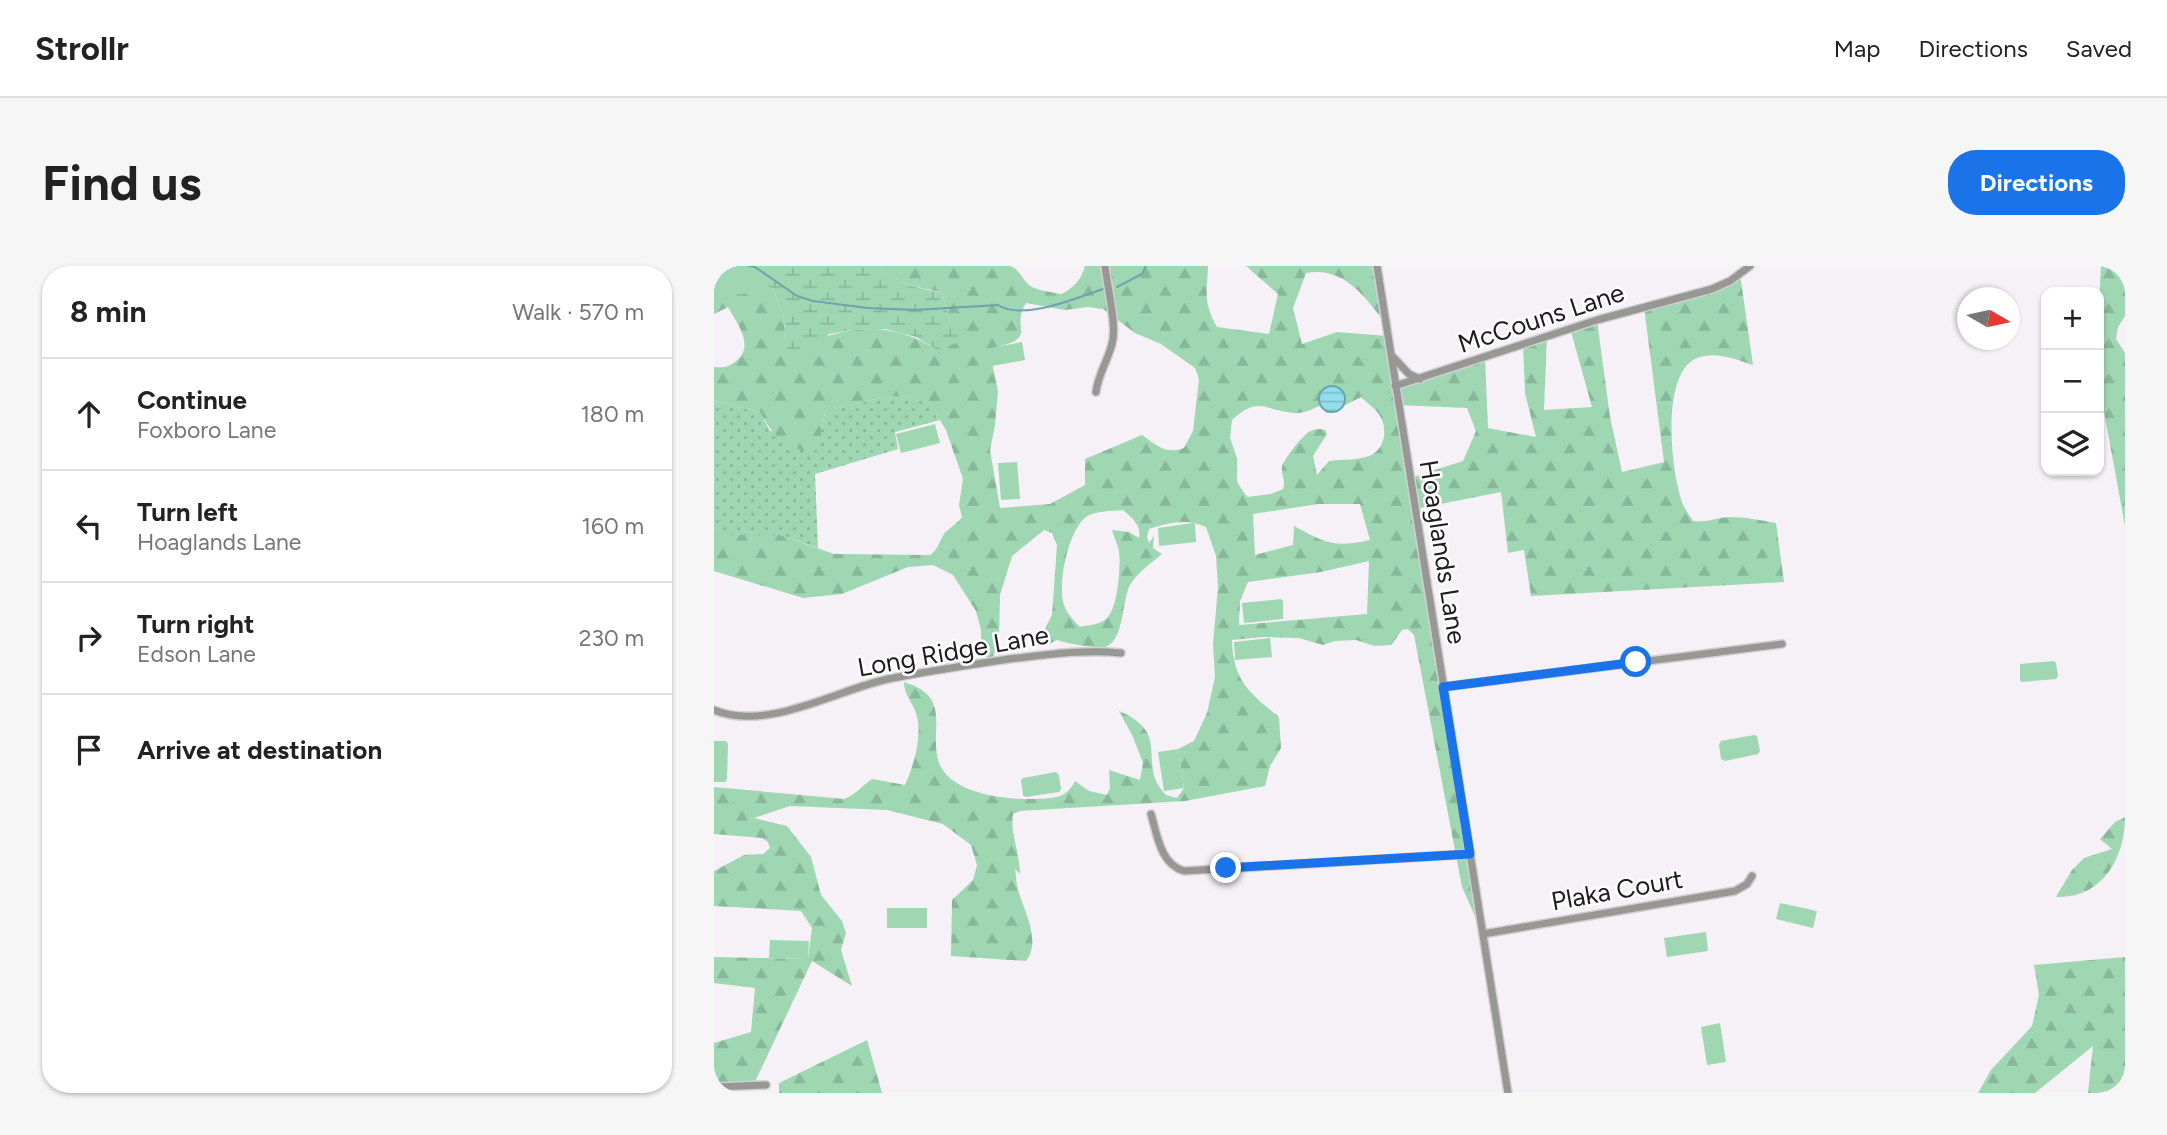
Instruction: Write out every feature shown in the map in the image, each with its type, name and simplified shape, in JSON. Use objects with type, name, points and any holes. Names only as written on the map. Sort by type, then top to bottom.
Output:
[{"type":"street","points":[[1096,392],[1097,378],[1110,351],[1114,335],[1105,266]]},
{"type":"street","name":"Hoaglands Lane","points":[[1377,266],[1508,1093]]},
{"type":"street","name":"McCouns Lane","points":[[1395,386],[1583,324],[1712,289],[1730,281],[1750,266]]},
{"type":"street","points":[[1390,354],[1409,374],[1421,379]]},
{"type":"street","points":[[1443,687],[1782,644]]},
{"type":"street","name":"Long Ridge Lane","points":[[714,710],[738,716],[758,716],[795,710],[853,688],[896,677],[1043,655],[1121,653]]},
{"type":"street","points":[[1151,814],[1166,859],[1184,871],[1470,854]]},
{"type":"street","name":"Plaka Court","points":[[1483,934],[1735,891],[1752,876]]},
{"type":"street","points":[[714,1087],[766,1085]]},
{"type":"green space","points":[[714,266],[878,266],[892,277],[908,284],[942,292],[950,323],[966,331],[962,341],[937,350],[916,337],[886,329],[829,334],[805,359],[787,350],[783,312],[772,288],[720,278]]},
{"type":"green space","points":[[714,266],[766,266],[768,292],[714,296]]},
{"type":"green space","points":[[878,266],[1010,266],[1032,287],[1061,294],[1076,283],[1085,266],[1208,266],[1208,304],[1217,327],[1269,334],[1278,294],[1246,266],[1375,266],[1385,323],[1370,303],[1342,279],[1332,274],[1306,273],[1293,308],[1302,344],[1337,332],[1387,336],[1394,386],[1485,357],[1488,428],[1536,437],[1525,393],[1523,343],[1547,335],[1544,410],[1592,407],[1570,328],[1597,320],[1610,417],[1622,472],[1664,462],[1644,307],[1693,295],[1740,274],[1753,365],[1724,356],[1709,355],[1695,359],[1684,369],[1673,405],[1675,474],[1684,507],[1693,521],[1734,517],[1776,523],[1784,582],[1531,596],[1524,550],[1508,553],[1501,492],[1415,509],[1482,932],[1462,887],[1414,635],[1408,629],[1402,630],[1391,645],[1374,646],[1356,640],[1335,641],[1323,645],[1299,638],[1232,640],[1239,676],[1251,693],[1279,717],[1281,748],[1270,766],[1265,786],[1185,801],[1020,811],[1013,814],[1020,874],[1015,869],[1017,883],[1032,933],[1031,952],[1026,961],[951,956],[952,900],[973,880],[977,865],[971,845],[943,824],[887,810],[790,806],[754,818],[787,826],[811,857],[821,895],[842,921],[846,933],[841,950],[852,986],[812,961],[753,1086],[714,1087],[714,1043],[751,1032],[755,988],[714,983],[714,957],[808,959],[812,928],[801,911],[714,906],[714,871],[744,855],[763,854],[770,848],[768,842],[762,838],[714,834],[714,787],[844,799],[872,779],[905,785],[918,740],[918,722],[904,682],[929,696],[936,716],[936,751],[939,763],[955,782],[967,788],[995,796],[1042,799],[1063,794],[1075,781],[1089,791],[1107,795],[1110,788],[1109,770],[1140,780],[1143,763],[1119,711],[1136,720],[1145,730],[1150,740],[1157,784],[1166,795],[1177,798],[1184,788],[1178,749],[1194,741],[1207,713],[1215,677],[1213,644],[1218,587],[1216,556],[1206,527],[1192,523],[1171,523],[1149,529],[1149,543],[1154,536],[1153,548],[1162,554],[1140,572],[1130,585],[1119,630],[1110,644],[1103,648],[1057,640],[1049,644],[1041,636],[1052,615],[1057,545],[1052,533],[1044,530],[1012,556],[1000,595],[999,639],[992,660],[985,656],[981,644],[976,611],[953,575],[933,565],[908,567],[842,594],[803,598],[714,571],[714,535],[780,535],[834,554],[930,555],[944,534],[962,517],[959,505],[963,479],[946,430],[931,405],[908,396],[885,397],[825,411],[821,436],[806,451],[778,438],[760,412],[714,401],[714,367],[725,367],[735,362],[741,356],[744,342],[740,328],[728,307],[714,314],[714,279],[772,288],[783,312],[787,350],[827,336],[863,329],[899,333],[918,339],[937,350],[950,323],[942,292],[907,284]],"holes":[[[1026,303],[1065,310],[1088,307],[1103,309],[1135,333],[1161,344],[1195,368],[1199,379],[1193,431],[1184,448],[1166,450],[1142,435],[1085,459],[1085,485],[1050,504],[1000,508],[990,450],[998,391],[989,349],[1020,337],[1022,312]],[[1361,397],[1381,418],[1383,440],[1378,450],[1364,458],[1329,461],[1317,475],[1313,456],[1327,434],[1323,429],[1313,430],[1298,443],[1283,464],[1283,489],[1271,494],[1247,497],[1237,482],[1237,458],[1230,438],[1232,420],[1241,412],[1256,406],[1297,413],[1321,405],[1326,413]],[[1397,405],[1467,408],[1476,431],[1463,461],[1410,478]],[[1318,504],[1360,504],[1370,540],[1338,544],[1294,526],[1293,545],[1255,555],[1253,514]],[[1123,510],[1137,525],[1139,538],[1129,532],[1112,530],[1120,558],[1118,587],[1113,607],[1103,621],[1080,627],[1064,605],[1063,572],[1074,534],[1086,517],[1098,512]],[[1369,561],[1367,614],[1239,625],[1240,601],[1248,582],[1321,572]]]},
{"type":"green space","points":[[2101,266],[2125,266],[2125,316],[2118,327],[2116,339],[2125,353],[2125,526],[2104,412],[2104,287],[2100,287]]},
{"type":"green space","points":[[1022,342],[1025,360],[992,366],[988,349]]},
{"type":"green space","points":[[908,396],[931,404],[940,420],[895,432],[898,449],[815,474],[818,548],[780,535],[714,535],[714,401],[760,412],[770,431],[821,436],[825,411],[884,397]]},
{"type":"green space","points":[[935,424],[940,443],[901,453],[896,434]]},
{"type":"green space","points":[[1017,462],[1020,499],[1001,500],[998,463]]},
{"type":"green space","points":[[1193,523],[1196,542],[1159,546],[1158,528]]},
{"type":"green space","points":[[1281,599],[1283,619],[1244,623],[1242,603]]},
{"type":"green space","points":[[1270,638],[1272,657],[1235,660],[1234,642]]},
{"type":"green space","points":[[2054,661],[2058,676],[2056,679],[2020,681],[2020,664]]},
{"type":"green space","points":[[1757,736],[1760,751],[1758,754],[1725,761],[1721,759],[1721,741]]},
{"type":"green space","points":[[714,741],[726,741],[728,744],[725,782],[714,782]]},
{"type":"green space","points":[[1178,749],[1184,788],[1164,791],[1158,752]]},
{"type":"green space","points":[[1056,772],[1059,775],[1059,792],[1026,797],[1023,795],[1023,778]]},
{"type":"green space","points":[[2125,817],[2121,847],[2108,873],[2086,891],[2072,896],[2056,897],[2072,870],[2084,858],[2112,849],[2100,839],[2115,822]]},
{"type":"green space","points":[[1780,903],[1817,911],[1813,928],[1776,919]]},
{"type":"green space","points":[[887,908],[927,908],[927,928],[887,928]]},
{"type":"green space","points":[[1706,932],[1708,951],[1667,957],[1664,938]]},
{"type":"green space","points":[[770,940],[809,941],[808,959],[769,958]]},
{"type":"green space","points":[[2125,957],[2125,1093],[2088,1093],[2093,1046],[2035,1093],[1978,1093],[1991,1070],[2032,1026],[2039,995],[2034,965]]},
{"type":"green space","points":[[1720,1023],[1726,1062],[1707,1065],[1701,1027]]},
{"type":"green space","points":[[867,1040],[882,1093],[779,1093],[779,1083]]},
{"type":"water","points":[[1332,386],[1342,389],[1345,399],[1342,409],[1332,412],[1322,409],[1319,399],[1322,389]]},
{"type":"waterway","points":[[714,270],[735,266]]},
{"type":"waterway","points":[[749,266],[755,267],[797,296],[813,301],[868,308],[915,310],[998,305],[1021,311],[1065,302],[1103,289]]},
{"type":"waterway","points":[[1117,287],[1142,274],[1146,266]]},
{"type":"route","points":[[1226,868],[1470,854],[1443,687],[1636,662]]}]
